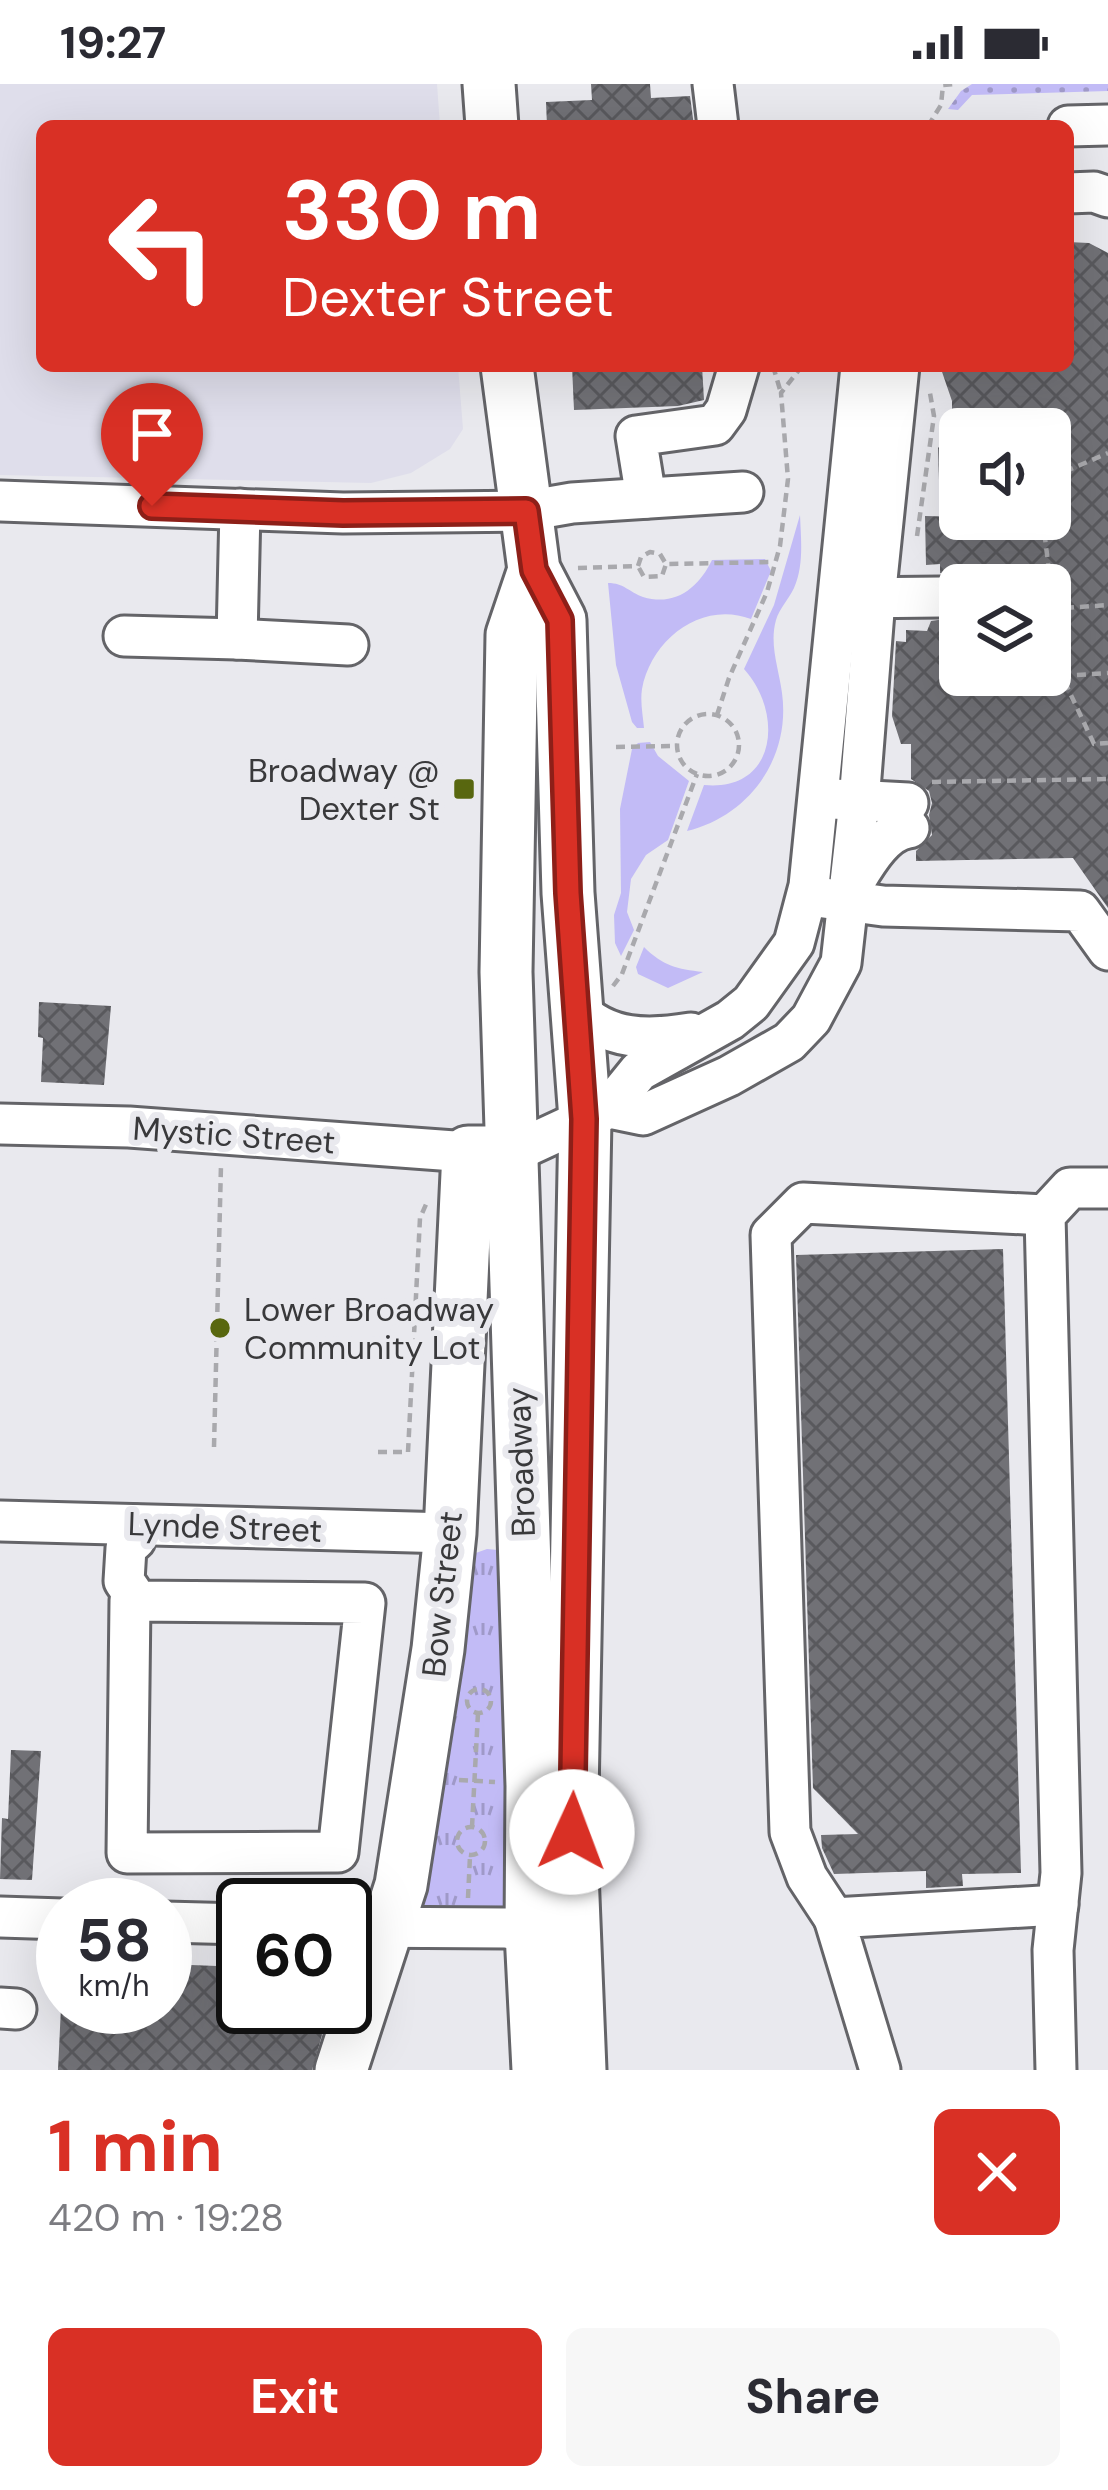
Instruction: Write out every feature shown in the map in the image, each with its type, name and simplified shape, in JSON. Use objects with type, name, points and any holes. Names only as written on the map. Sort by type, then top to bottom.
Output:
[{"type":"main road","points":[[489,84],[492,120]]},
{"type":"main road","name":"Broadway","points":[[508,372],[534,570],[560,620],[568,893],[592,1000],[597,1114],[572,1848],[580,2070]]},
{"type":"main road","name":"Broadway","points":[[534,570],[512,635],[507,1069],[491,1152],[513,1248],[532,1786],[530,1932],[538,2070]]},
{"type":"main road","name":"Bow Street","points":[[372,1922],[401,1885],[439,1648],[491,1152]]},
{"type":"main road","name":"Bow Street","points":[[341,2070],[348,2034]]},
{"type":"street","points":[[713,84],[717,120]]},
{"type":"street","points":[[1074,126],[1108,125]]},
{"type":"street","points":[[1074,194],[1108,197]]},
{"type":"street","points":[[646,498],[636,436],[715,424],[726,410],[738,372]]},
{"type":"street","points":[[491,1152],[597,1114],[643,1115],[729,1076],[789,1042],[812,1018],[841,963],[860,802],[855,598],[861,372]]},
{"type":"street","points":[[597,1114],[639,1071],[752,1003],[794,943],[807,895],[816,797],[898,372]]},
{"type":"street","points":[[0,501],[526,511],[572,503],[743,492]]},
{"type":"street","points":[[237,639],[240,509]]},
{"type":"street","points":[[855,598],[939,597]]},
{"type":"street","points":[[124,636],[348,645]]},
{"type":"street","points":[[816,797],[917,804]]},
{"type":"street","points":[[848,896],[880,846],[917,804]]},
{"type":"street","points":[[807,895],[1080,911],[1108,950]]},
{"type":"street","points":[[592,1000],[594,1027],[656,1039],[708,1030]]},
{"type":"street","name":"Mystic Street","points":[[0,1124],[129,1127],[491,1152]]},
{"type":"street","points":[[1057,2070],[1053,1950],[1061,1873],[1045,1215],[1070,1188],[1108,1188]]},
{"type":"street","points":[[880,2070],[834,1918],[807,1876],[790,1832],[771,1235],[803,1203],[1045,1215]]},
{"type":"street","name":"Lynde Street","points":[[0,1521],[135,1532],[450,1533]]},
{"type":"street","points":[[131,1596],[365,1603],[338,1852],[127,1852],[131,1596],[124,1581],[125,1548],[135,1532]]},
{"type":"street","points":[[834,1918],[1058,1905]]},
{"type":"street","points":[[0,1917],[36,1918]]},
{"type":"street","points":[[372,1928],[530,1932]]},
{"type":"path","points":[[932,120],[941,105],[943,85],[954,84]]},
{"type":"path","points":[[717,715],[777,562],[788,479],[775,372]]},
{"type":"path","points":[[781,393],[797,372]]},
{"type":"path","points":[[1071,469],[1108,453]]},
{"type":"path","points":[[650,552],[660,554],[666,564],[662,576],[653,579],[644,577],[638,566],[650,552]]},
{"type":"path","points":[[666,564],[777,562]]},
{"type":"path","points":[[585,568],[638,566]]},
{"type":"path","points":[[1071,608],[1108,605]]},
{"type":"path","points":[[1071,676],[1108,674]]},
{"type":"path","points":[[1071,695],[1094,744],[1108,742]]},
{"type":"path","points":[[702,714],[717,715],[738,736],[736,758],[719,774],[697,774],[685,766],[676,746],[688,720],[702,714]]},
{"type":"path","points":[[616,747],[676,746]]},
{"type":"path","points":[[592,1000],[622,974],[697,774]]},
{"type":"path","points":[[917,804],[1108,779]]},
{"type":"path","points":[[214,1447],[222,1154]]},
{"type":"path","points":[[378,1452],[408,1452],[420,1218],[430,1194]]},
{"type":"path","points":[[472,1827],[478,1713]]},
{"type":"path","points":[[458,1780],[507,1782]]},
{"type":"path","points":[[472,1827],[482,1832],[485,1842],[480,1852],[470,1855],[460,1851],[456,1840],[461,1831],[472,1827]]},
{"type":"path","points":[[468,1906],[470,1855]]},
{"type":"shaded area","points":[[0,84],[437,84],[440,120],[36,120],[36,372],[458,372],[463,429],[450,449],[411,473],[371,483],[0,475]]},
{"type":"green space","points":[[972,84],[1108,84],[1108,91],[972,95],[958,110],[948,109]]},
{"type":"green space","points":[[800,515],[799,570],[774,629],[782,693],[780,740],[761,781],[747,798],[687,831],[704,785],[728,784],[747,776],[766,746],[765,707],[744,669],[774,605]]},
{"type":"green space","points":[[765,559],[771,571],[751,619],[714,615],[667,640],[647,671],[641,704],[644,728],[637,728],[616,665],[608,583],[643,597],[666,599],[693,586],[712,560]]},
{"type":"green space","points":[[650,742],[658,756],[689,781],[668,840],[646,855],[631,879],[627,912],[634,930],[621,956],[615,943],[614,915],[621,893],[620,809],[632,749]]},
{"type":"green space","points":[[644,947],[671,966],[703,972],[668,988],[638,974]]},
{"type":"green space","points":[[487,1549],[509,1551],[515,1910],[430,1910],[420,1903],[473,1554]]},
{"type":"building","points":[[591,84],[650,84],[651,98],[690,96],[693,120],[547,120],[546,102],[592,100]]},
{"type":"building","points":[[1074,242],[1089,243],[1108,253],[1108,908],[1073,858],[916,861],[916,851],[932,835],[932,803],[929,791],[911,779],[911,744],[901,744],[892,716],[896,641],[906,642],[906,630],[927,631],[931,621],[939,620],[939,696],[1071,696],[1071,564],[926,565],[925,516],[939,516],[939,540],[1071,540],[1071,408],[952,408],[942,372],[1074,372]]},
{"type":"building","points":[[572,372],[702,372],[704,400],[678,406],[574,410]]},
{"type":"building","points":[[39,1002],[111,1006],[104,1085],[41,1082]]},
{"type":"building","points":[[1003,1249],[1021,1873],[962,1874],[963,1886],[926,1888],[926,1871],[834,1874],[821,1835],[858,1834],[813,1788],[796,1255]]},
{"type":"building","points":[[11,1750],[41,1751],[32,1880],[0,1879]]},
{"type":"building","points":[[192,1965],[216,1966],[216,2034],[322,2034],[312,2070],[58,2070],[60,2034],[192,2034]]},
{"type":"place","name":"Broadway @ Dexter St","points":[[464,789]]},
{"type":"place","name":"Lower Broadway Community Lot","points":[[220,1328]]},
{"type":"route","points":[[152,506],[343,513],[526,511],[534,570],[560,620],[568,893],[584,1119],[572,1832]]}]
